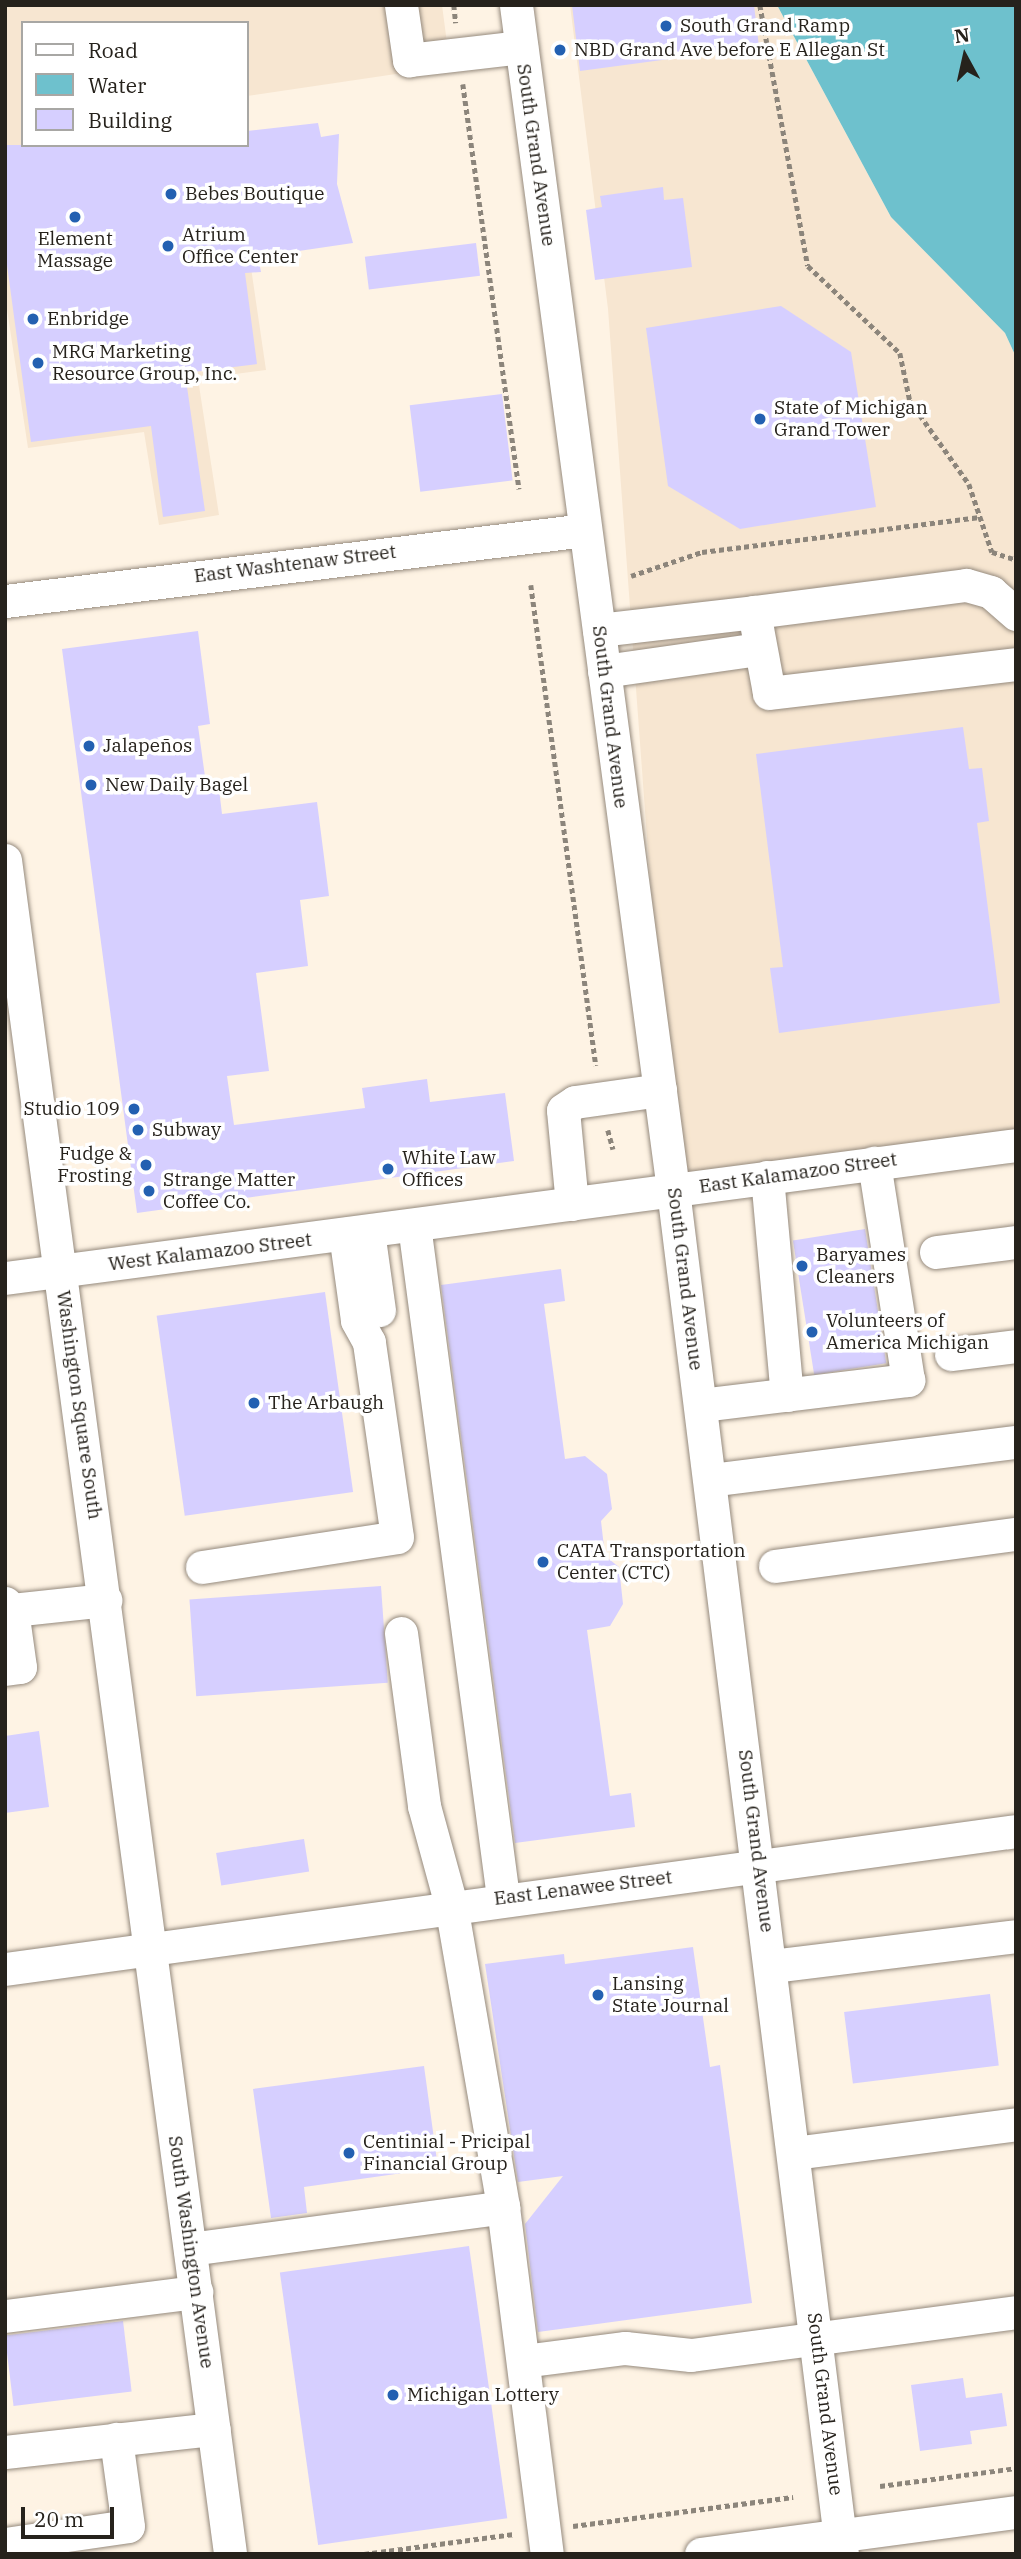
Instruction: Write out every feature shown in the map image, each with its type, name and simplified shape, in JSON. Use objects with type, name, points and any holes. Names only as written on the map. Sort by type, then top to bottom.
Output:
[{"type":"street","points":[[401,5],[410,60],[521,47]]},
{"type":"street","name":"South Grand Avenue","points":[[516,5],[701,1405],[841,2545]]},
{"type":"street","name":"East Washtenaw Street","points":[[5,601],[586,530]]},
{"type":"street","points":[[599,630],[966,585],[991,592],[1016,614]]},
{"type":"street","points":[[754,611],[764,686],[779,694],[1016,664]]},
{"type":"street","points":[[688,619],[694,657]]},
{"type":"street","points":[[604,671],[758,649]]},
{"type":"street","name":"Washington Square South","points":[[5,860],[106,1600],[150,1951]]},
{"type":"street","points":[[572,1204],[563,1110],[600,1099],[660,1090]]},
{"type":"street","name":"East Kalamazoo Street","points":[[415,1225],[1016,1145]]},
{"type":"street","points":[[701,1405],[908,1380],[874,1163]]},
{"type":"street","points":[[767,1177],[787,1395]]},
{"type":"street","points":[[415,1225],[503,1897]]},
{"type":"street","name":"West Kalamazoo Street","points":[[5,1278],[415,1225]]},
{"type":"street","points":[[202,1567],[397,1537],[369,1342],[379,1317],[357,1233]]},
{"type":"street","points":[[936,1252],[1016,1242]]},
{"type":"street","points":[[951,1354],[1016,1346]]},
{"type":"street","points":[[710,1480],[1016,1442]]},
{"type":"street","points":[[775,1566],[1016,1534]]},
{"type":"street","points":[[5,1669],[20,1667],[9,1606],[106,1600]]},
{"type":"street","points":[[401,1633],[424,1806],[451,1905],[503,2207],[547,2554]]},
{"type":"street","name":"East Lenawee Street","points":[[5,1969],[150,1951],[503,1897],[1016,1831]]},
{"type":"street","points":[[772,1966],[1016,1936]]},
{"type":"street","name":"South Washington Avenue","points":[[150,1951],[230,2554]]},
{"type":"street","points":[[794,2153],[1016,2124]]},
{"type":"street","points":[[190,2249],[503,2207]]},
{"type":"street","points":[[5,2316],[196,2292]]},
{"type":"street","points":[[523,2361],[625,2348],[691,2355],[1016,2312]]},
{"type":"street","points":[[5,2452],[214,2429]]},
{"type":"street","points":[[5,2544],[128,2526],[116,2439]]},
{"type":"street","points":[[701,2554],[841,2545],[1016,2512]]},
{"type":"path","points":[[454,5],[519,489]]},
{"type":"path","points":[[760,5],[808,266],[900,353],[910,401],[969,484],[992,552],[1016,560]]},
{"type":"path","points":[[631,576],[702,552],[980,517]]},
{"type":"path","points":[[530,585],[600,1099],[613,1149]]},
{"type":"path","points":[[880,2486],[1016,2468]]},
{"type":"shaded area","points":[[5,5],[442,5],[450,66],[248,96],[248,21],[21,21],[21,147],[233,147],[266,370],[198,379],[219,515],[159,525],[144,432],[28,448],[5,296]]},
{"type":"shaded area","points":[[570,5],[777,5],[891,217],[1005,333],[1016,357],[1016,1145],[673,1190],[608,309]]},
{"type":"water","points":[[777,5],[1016,5],[1016,357],[1005,333],[891,217]]},
{"type":"building","name":"South Grand Ramp","points":[[572,5],[754,5],[759,47],[580,71]]},
{"type":"building","name":"Atrium Office Center","points":[[318,123],[321,137],[339,134],[337,184],[353,243],[258,257],[261,272],[245,273],[257,364],[185,373],[205,511],[163,517],[151,426],[31,442],[5,250],[5,145],[248,147],[248,131]]},
{"type":"building","points":[[663,187],[664,200],[683,198],[692,267],[595,280],[586,210],[602,207],[600,196]]},
{"type":"building","points":[[476,243],[480,276],[369,289],[365,257]]},
{"type":"building","name":"State of Michigan Grand Tower","points":[[781,306],[851,352],[876,507],[740,529],[668,486],[646,328]]},
{"type":"building","points":[[502,394],[513,480],[420,492],[410,405]]},
{"type":"building","points":[[198,631],[210,724],[198,726],[207,791],[219,789],[222,814],[317,802],[329,896],[300,900],[308,966],[256,973],[269,1071],[227,1076],[234,1125],[365,1108],[362,1088],[427,1079],[430,1102],[505,1093],[514,1161],[137,1213],[62,649]]},
{"type":"building","points":[[963,727],[969,769],[982,768],[989,821],[977,823],[1000,1003],[779,1033],[770,968],[783,967],[756,754]]},
{"type":"building","points":[[865,1229],[886,1363],[814,1375],[793,1240]]},
{"type":"building","name":"CATA Transportation Center (CTC)","points":[[561,1269],[565,1301],[544,1304],[565,1459],[585,1456],[607,1474],[612,1509],[601,1521],[605,1556],[619,1567],[623,1604],[610,1626],[587,1630],[610,1796],[631,1793],[635,1827],[515,1843],[441,1285]]},
{"type":"building","name":"The Arbaugh","points":[[325,1292],[353,1492],[185,1516],[157,1316]]},
{"type":"building","points":[[381,1586],[388,1683],[196,1696],[189,1599]]},
{"type":"building","points":[[39,1731],[49,1807],[5,1813],[5,1736]]},
{"type":"building","points":[[304,1839],[309,1872],[221,1886],[216,1853]]},
{"type":"building","points":[[693,1947],[710,2067],[720,2065],[752,2303],[538,2332],[525,2224],[563,2176],[518,2182],[485,1964],[564,1954],[565,1964]]},
{"type":"building","points":[[990,1994],[999,2065],[853,2083],[844,2012]]},
{"type":"building","name":"Centinial - Pricipal Financial Group","points":[[424,2066],[438,2168],[304,2187],[307,2213],[271,2218],[253,2089]]},
{"type":"building","name":"Michigan Lottery","points":[[469,2246],[507,2518],[318,2545],[280,2273]]},
{"type":"building","points":[[123,2321],[132,2391],[14,2406],[5,2335]]},
{"type":"building","points":[[963,2378],[966,2398],[1002,2393],[1007,2426],[970,2431],[972,2444],[920,2451],[911,2385]]},
{"type":"place","name":"South Grand Ramp","points":[[666,26]]},
{"type":"place","name":"NBD Grand Ave before E Allegan St","points":[[560,50]]},
{"type":"place","name":"Bebes Boutique","points":[[171,194]]},
{"type":"place","name":"Element Massage","points":[[75,217]]},
{"type":"place","name":"Atrium Office Center","points":[[168,246]]},
{"type":"place","name":"Enbridge","points":[[33,319]]},
{"type":"place","name":"MRG Marketing Resource Group, Inc.","points":[[38,363]]},
{"type":"place","name":"State of Michigan Grand Tower","points":[[760,419]]},
{"type":"place","name":"Jalapeños","points":[[89,746]]},
{"type":"place","name":"New Daily Bagel","points":[[91,785]]},
{"type":"place","name":"Studio 109","points":[[134,1109]]},
{"type":"place","name":"Subway","points":[[138,1130]]},
{"type":"place","name":"Fudge & Frosting","points":[[146,1165]]},
{"type":"place","name":"White Law Offices","points":[[388,1169]]},
{"type":"place","name":"Strange Matter Coffee Co.","points":[[149,1191]]},
{"type":"place","name":"Baryames Cleaners","points":[[802,1266]]},
{"type":"place","name":"Volunteers of America Michigan","points":[[812,1332]]},
{"type":"place","name":"The Arbaugh","points":[[254,1403]]},
{"type":"place","name":"CATA Transportation Center (CTC)","points":[[543,1562]]},
{"type":"place","name":"Lansing State Journal","points":[[598,1995]]},
{"type":"place","name":"Centinial - Pricipal Financial Group","points":[[349,2153]]},
{"type":"place","name":"Michigan Lottery","points":[[393,2395]]}]
